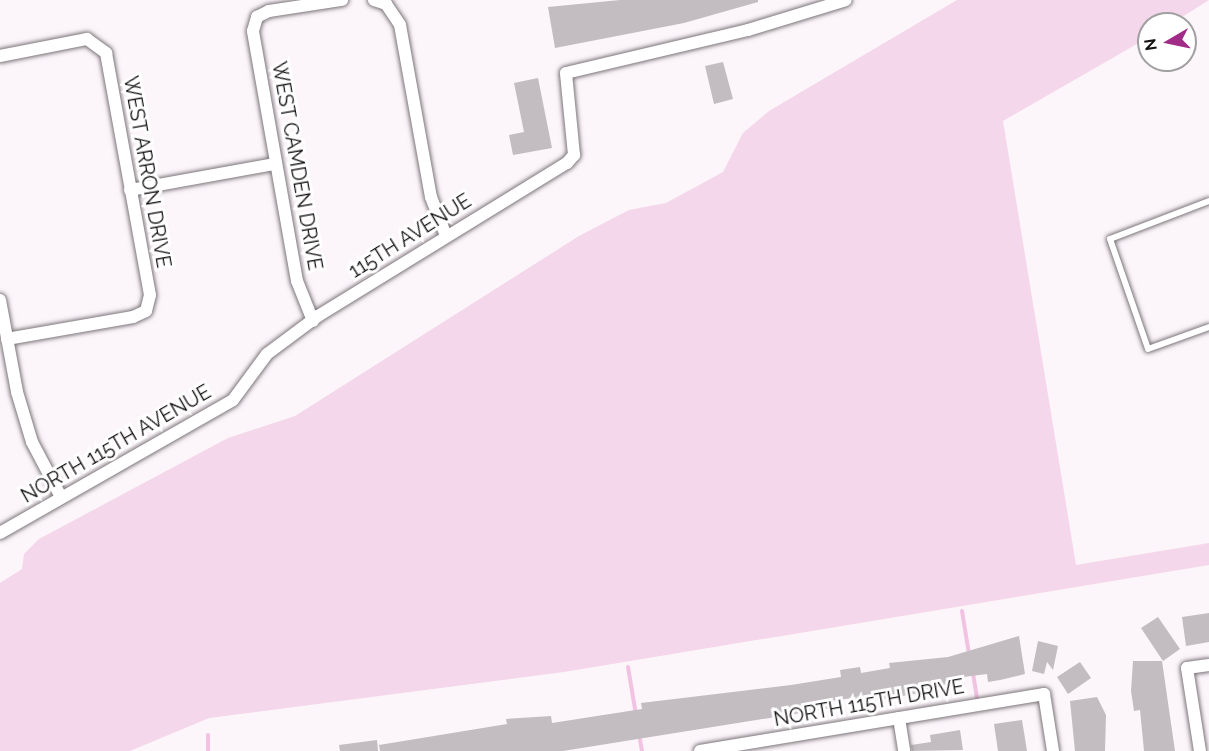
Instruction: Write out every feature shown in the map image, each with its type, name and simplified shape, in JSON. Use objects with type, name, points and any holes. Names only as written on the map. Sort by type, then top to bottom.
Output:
[{"type":"street","points":[[319,2],[342,0]]},
{"type":"street","name":"115TH AVENUE","points":[[267,354],[313,321],[574,155],[566,73],[748,30],[846,0]]},
{"type":"street","name":"WEST CAMDEN DRIVE","points":[[313,321],[297,281],[253,31],[257,17],[319,2]]},
{"type":"street","points":[[380,2],[400,25],[431,197],[446,236]]},
{"type":"street","name":"WEST ARRON DRIVE","points":[[0,56],[87,39],[98,43],[106,53],[150,295],[146,311],[7,339]]},
{"type":"street","points":[[130,190],[275,164]]},
{"type":"street","points":[[0,300],[7,339],[33,441],[61,497]]},
{"type":"street","name":"NORTH 115TH AVENUE","points":[[0,533],[233,399],[267,354]]},
{"type":"street","points":[[1200,751],[1187,668],[1209,665]]},
{"type":"street","name":"NORTH 115TH DRIVE","points":[[700,751],[755,747],[899,718],[1044,694],[1053,751]]},
{"type":"street","points":[[899,718],[904,751]]},
{"type":"lane","points":[[1209,201],[1110,239],[1148,349],[1209,327]]},
{"type":"shaded area","points":[[957,0],[1209,0],[1190,12],[1137,12],[1137,44],[1003,121],[1076,565],[1209,543],[1209,565],[564,672],[209,718],[130,751],[0,751],[0,583],[22,569],[24,554],[39,539],[228,438],[295,416],[579,236],[629,210],[666,203],[723,172],[743,133],[769,111]]},
{"type":"building","points":[[620,0],[758,0],[758,2],[684,23],[555,48],[548,7]]},
{"type":"building","points":[[723,62],[733,99],[714,104],[705,66]]},
{"type":"building","points":[[538,78],[552,148],[513,155],[509,135],[524,132],[514,83]]},
{"type":"building","points":[[1209,613],[1209,642],[1186,646],[1182,617]]},
{"type":"building","points":[[1158,617],[1180,649],[1163,661],[1141,628]]},
{"type":"building","points":[[1019,636],[1025,674],[1000,680],[988,682],[987,674],[963,677],[965,686],[854,704],[853,698],[831,701],[832,708],[563,751],[380,751],[379,745],[507,724],[506,719],[551,716],[552,723],[642,709],[641,703],[841,677],[840,670],[860,667],[861,673],[890,668],[889,663],[948,657]]},
{"type":"building","points":[[1038,641],[1058,646],[1053,670],[1047,662],[1044,674],[1032,671]]},
{"type":"building","points":[[1133,661],[1162,661],[1175,751],[1144,751],[1140,710],[1134,711],[1131,691]]},
{"type":"building","points":[[1080,662],[1091,678],[1068,694],[1057,677]]},
{"type":"building","points":[[1097,697],[1106,715],[1105,751],[1075,751],[1070,701]]},
{"type":"building","points":[[1022,720],[1027,751],[998,751],[994,724]]},
{"type":"building","points":[[960,730],[963,750],[912,751],[911,745],[931,742],[930,735]]},
{"type":"building","points":[[377,740],[378,751],[340,751],[339,745]]},
{"type":"waterway","points":[[962,611],[969,654]]},
{"type":"waterway","points":[[628,667],[636,715]]},
{"type":"waterway","points":[[973,673],[978,704]]},
{"type":"waterway","points":[[639,734],[642,751]]},
{"type":"waterway","points":[[208,735],[208,751]]}]
